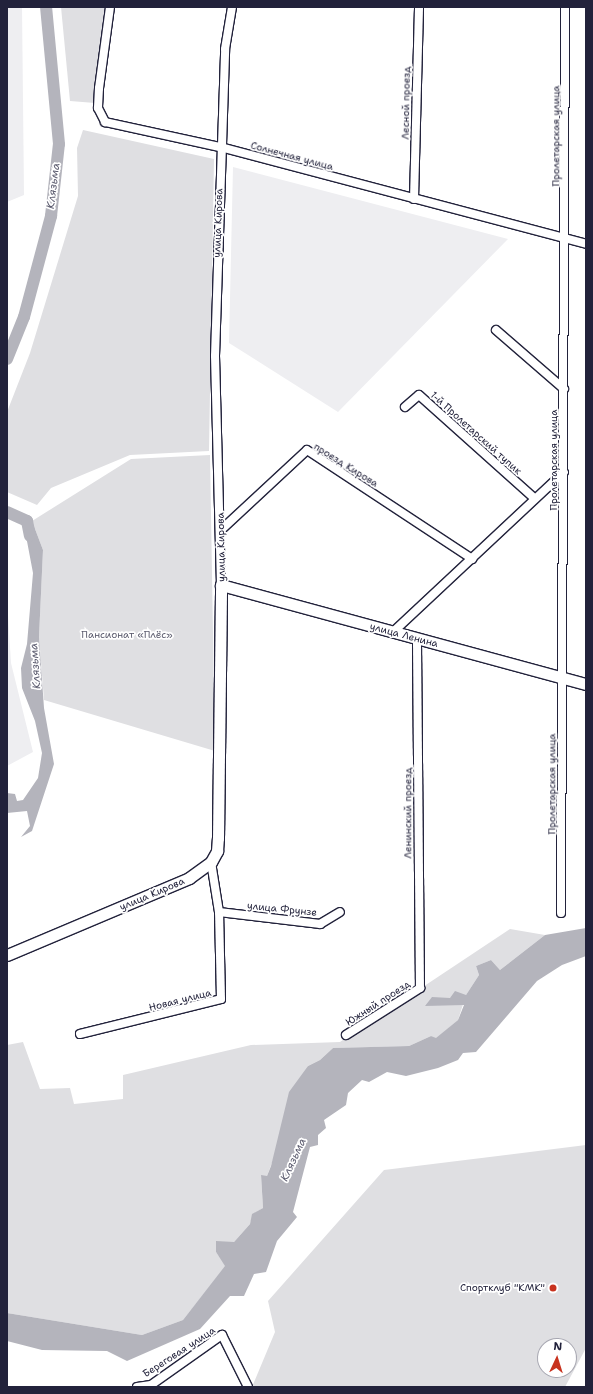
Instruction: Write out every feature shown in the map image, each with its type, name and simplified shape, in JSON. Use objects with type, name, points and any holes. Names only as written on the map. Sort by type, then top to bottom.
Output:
[{"type":"street","name":"Солнечная улица","points":[[110,7],[98,95],[98,108],[105,122],[220,147],[586,244]]},
{"type":"street","name":"улица Кирова","points":[[7,955],[190,878],[211,862],[217,851],[222,585],[215,356],[220,147],[225,49],[232,7]]},
{"type":"street","name":"Лесной проезд","points":[[414,199],[419,7]]},
{"type":"street","name":"Пролетарская улица","points":[[561,913],[566,238],[565,7]]},
{"type":"street","points":[[496,330],[564,389]]},
{"type":"street","name":"1-й Пролетарский тупик","points":[[405,407],[419,395],[534,498]]},
{"type":"street","name":"проезд Кирова","points":[[221,530],[307,450],[472,559]]},
{"type":"street","points":[[393,632],[472,559],[534,498],[564,472]]},
{"type":"street","name":"улица Ленина","points":[[222,585],[586,684]]},
{"type":"street","name":"Ленинский проезд","points":[[417,638],[420,988]]},
{"type":"street","name":"Новая улица","points":[[80,1034],[221,999],[219,912],[211,862]]},
{"type":"street","name":"улица Фрунзе","points":[[219,912],[320,924],[340,912]]},
{"type":"street","name":"Южный проезд","points":[[346,1035],[420,988]]},
{"type":"street","name":"Береговая улица","points":[[137,1387],[150,1385],[222,1334],[248,1387]]},
{"type":"shaded area","points":[[7,7],[22,7],[24,195],[7,202]]},
{"type":"shaded area","points":[[233,167],[508,239],[338,412],[229,343]]},
{"type":"shaded area","points":[[7,599],[11,663],[33,752],[7,766]]},
{"type":"green space","points":[[61,7],[105,7],[95,103],[70,101]]},
{"type":"green space","points":[[83,130],[214,159],[209,451],[130,455],[51,488],[37,505],[7,492],[7,412],[30,353],[78,196],[77,148]]},
{"type":"green space","name":"Пансионат «Плёс»","points":[[210,455],[215,751],[44,700],[39,637],[43,550],[32,521],[131,459]]},
{"type":"green space","points":[[510,929],[545,935],[500,970],[491,960],[476,966],[479,975],[466,995],[458,1020],[436,1039],[431,1036],[409,1046],[333,1048],[320,1060],[308,1066],[267,1176],[261,1176],[263,1208],[253,1214],[250,1224],[234,1242],[216,1252],[226,1266],[183,1320],[142,1335],[7,1313],[7,1045],[23,1042],[40,1089],[70,1088],[74,1104],[123,1099],[123,1075],[251,1045],[340,1042]]},
{"type":"green space","points":[[586,1145],[586,1348],[577,1365],[577,1338],[537,1338],[537,1378],[570,1378],[565,1387],[252,1387],[275,1332],[268,1301],[384,1170]]},
{"type":"water","points":[[23,520],[32,521],[43,550],[39,637],[44,708],[54,764],[32,831],[21,837],[30,826],[27,811],[7,813],[7,793],[15,794],[17,801],[23,800],[38,778],[42,753],[35,721],[22,688],[21,668],[27,644],[33,573]]},
{"type":"water","points":[[586,928],[586,956],[562,965],[537,981],[476,1052],[463,1053],[458,1060],[438,1068],[406,1076],[387,1072],[369,1082],[362,1080],[348,1093],[346,1105],[324,1120],[326,1128],[318,1135],[318,1145],[310,1147],[293,1212],[297,1217],[277,1241],[266,1272],[254,1274],[244,1296],[230,1296],[200,1329],[127,1361],[107,1351],[42,1350],[7,1341],[7,1313],[142,1335],[183,1320],[225,1266],[216,1252],[216,1241],[234,1242],[250,1224],[252,1214],[263,1208],[261,1175],[267,1176],[271,1166],[289,1092],[308,1066],[320,1060],[333,1048],[409,1046],[431,1036],[436,1038],[458,1020],[464,1005],[425,1006],[432,997],[450,998],[455,991],[466,995],[479,975],[476,966],[491,960],[500,970],[545,935]]},
{"type":"waterway","name":"Клязьма","points":[[7,359],[24,317],[51,216],[59,144],[46,7]]},
{"type":"waterway","name":"Клязьма","points":[[7,512],[27,521],[30,536]]},
{"type":"place","name":"Спортклуб \"КМК\"","points":[[553,1288]]}]
